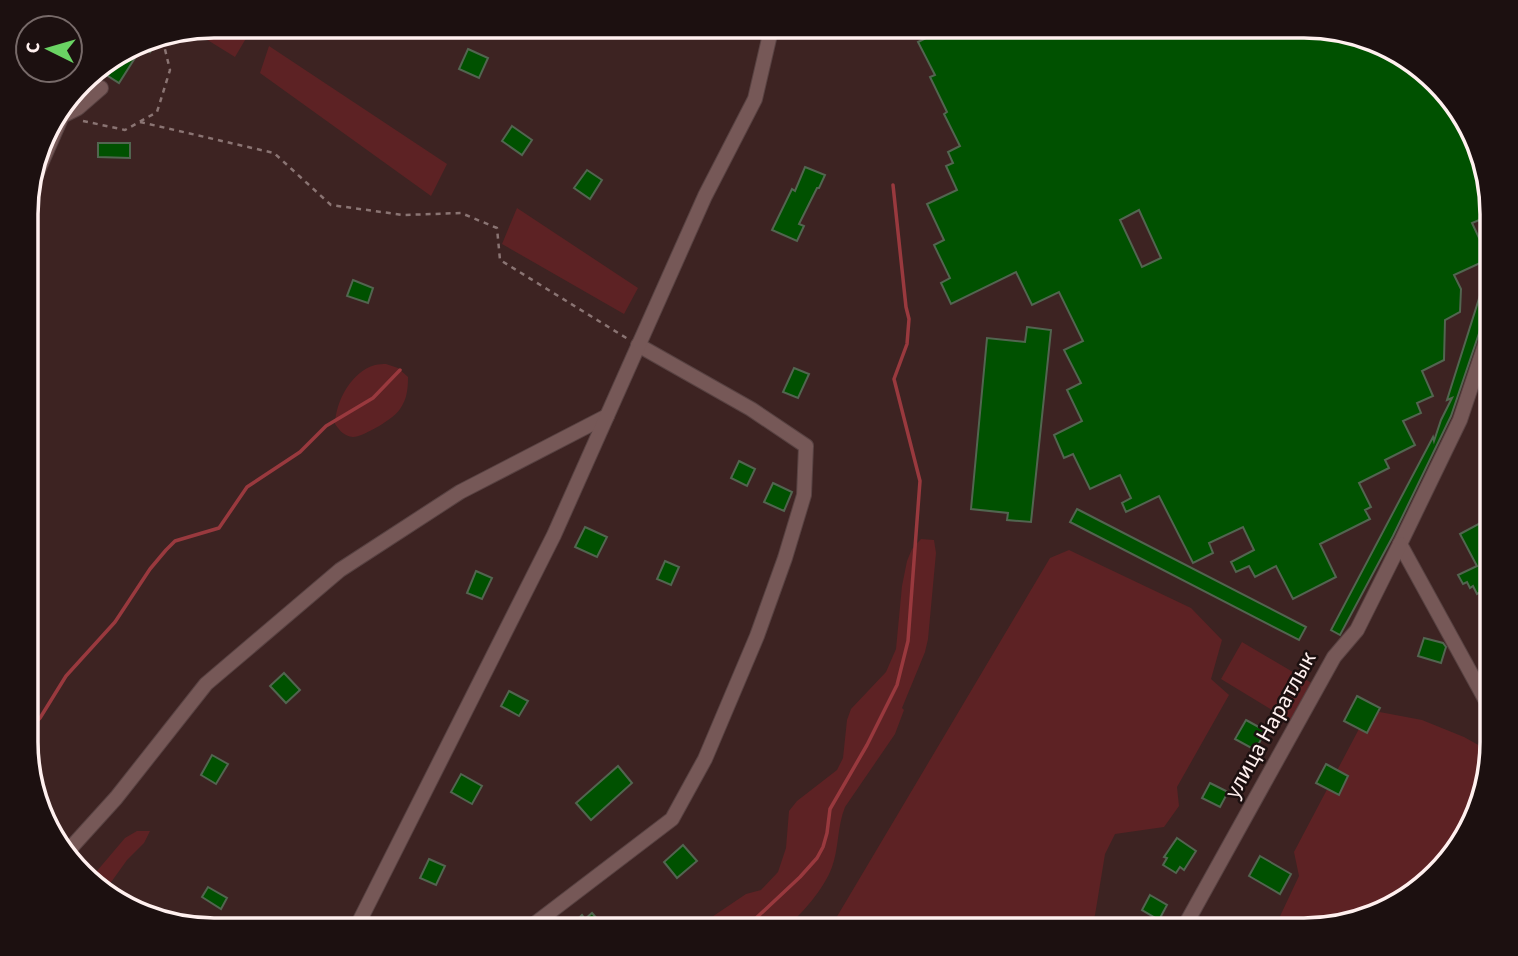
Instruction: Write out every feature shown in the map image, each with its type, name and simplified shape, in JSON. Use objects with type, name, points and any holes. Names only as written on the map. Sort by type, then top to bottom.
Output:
[{"type":"street","points":[[361,918],[554,536],[705,196],[755,99],[769,38]]},
{"type":"street","points":[[73,110],[101,88]]},
{"type":"street","points":[[543,918],[672,819],[705,759],[757,636],[804,495],[806,446],[751,409],[638,345]]},
{"type":"street","name":"улица Наратлык","points":[[1190,917],[1334,657],[1357,630],[1460,420],[1479,363]]},
{"type":"street","points":[[72,845],[116,798],[206,684],[340,570],[460,492],[607,416]]},
{"type":"street","points":[[1400,544],[1479,688]]},
{"type":"path","points":[[68,117],[125,131],[157,112],[170,70],[164,46]]},
{"type":"path","points":[[140,122],[274,153],[331,205],[403,215],[461,213],[497,228],[500,260],[638,345]]},
{"type":"shaded area","points":[[246,38],[235,57],[206,39]]},
{"type":"shaded area","points":[[269,46],[447,164],[431,196],[260,73]]},
{"type":"shaded area","points":[[517,208],[638,288],[624,314],[502,244]]},
{"type":"shaded area","points":[[386,364],[398,368],[408,377],[407,394],[402,405],[397,413],[371,431],[353,437],[345,434],[335,424],[338,406],[346,389],[366,369]]},
{"type":"shaded area","points":[[921,539],[934,540],[936,553],[925,652],[902,708],[904,710],[895,734],[845,807],[828,876],[818,893],[797,917],[711,918],[746,894],[761,890],[778,872],[786,848],[789,811],[797,801],[837,770],[843,758],[847,720],[851,709],[886,672],[896,649],[902,586],[912,549]]},
{"type":"shaded area","points":[[1069,550],[1191,608],[1222,640],[1211,679],[1229,695],[1177,787],[1179,806],[1164,827],[1115,834],[1105,854],[1094,917],[836,917],[1050,558]]},
{"type":"shaded area","points":[[1242,642],[1315,685],[1292,722],[1221,679]]},
{"type":"shaded area","points":[[1369,710],[1422,720],[1479,745],[1476,776],[1470,798],[1450,839],[1428,866],[1392,894],[1349,912],[1315,917],[1280,917],[1299,876],[1294,852]]},
{"type":"shaded area","points":[[137,831],[150,831],[144,843],[127,860],[110,883],[96,872],[125,838]]},
{"type":"building","points":[[926,38],[1304,38],[1349,44],[1371,52],[1401,68],[1436,98],[1456,126],[1476,180],[1479,220],[1472,223],[1479,238],[1479,264],[1454,275],[1461,289],[1460,312],[1445,320],[1444,360],[1422,371],[1433,396],[1417,403],[1421,413],[1403,421],[1415,445],[1385,460],[1389,468],[1359,483],[1371,507],[1365,510],[1370,519],[1320,544],[1336,577],[1293,599],[1276,566],[1255,577],[1249,566],[1236,572],[1231,562],[1254,550],[1243,527],[1209,543],[1213,553],[1193,563],[1159,496],[1126,512],[1122,503],[1131,498],[1120,475],[1090,489],[1073,454],[1064,458],[1054,435],[1082,421],[1067,390],[1081,383],[1064,350],[1083,341],[1059,292],[1032,305],[1016,272],[951,304],[941,283],[950,278],[934,245],[944,240],[927,204],[957,190],[946,166],[953,163],[948,152],[960,146],[930,77],[935,75],[918,42]],"holes":[[[1139,210],[1161,258],[1142,267],[1120,220]]]},
{"type":"building","points":[[468,49],[488,58],[479,78],[459,69]]},
{"type":"building","points":[[135,58],[119,83],[107,75]]},
{"type":"building","points":[[512,126],[532,140],[522,155],[502,141]]},
{"type":"building","points":[[98,143],[130,143],[130,158],[98,157]]},
{"type":"building","points":[[805,167],[825,175],[799,224],[804,226],[797,241],[772,230],[792,189],[795,191]]},
{"type":"building","points":[[587,170],[602,180],[590,199],[574,188]]},
{"type":"building","points":[[353,280],[373,288],[368,303],[347,296]]},
{"type":"building","points":[[1479,299],[1479,333],[1451,416],[1393,536],[1340,635],[1331,630],[1433,437],[1434,441],[1452,398],[1447,400]]},
{"type":"building","points":[[1027,327],[1051,330],[1031,522],[1007,520],[1008,513],[971,509],[987,338],[1025,342]]},
{"type":"building","points":[[794,368],[809,374],[798,398],[783,392]]},
{"type":"building","points":[[739,461],[755,469],[747,486],[731,478]]},
{"type":"building","points":[[773,483],[792,492],[784,511],[764,502]]},
{"type":"building","points":[[1077,509],[1306,627],[1299,640],[1070,522]]},
{"type":"building","points":[[1479,524],[1477,594],[1473,586],[1470,588],[1467,582],[1463,584],[1458,575],[1477,566],[1460,534]]},
{"type":"building","points":[[585,527],[607,537],[597,557],[575,547]]},
{"type":"building","points":[[665,561],[679,567],[671,585],[657,579]]},
{"type":"building","points":[[476,571],[492,578],[482,599],[467,593]]},
{"type":"building","points":[[1424,638],[1443,643],[1446,647],[1441,663],[1418,656]]},
{"type":"building","points":[[284,673],[300,690],[286,703],[270,686]]},
{"type":"building","points":[[509,691],[528,701],[519,716],[501,706]]},
{"type":"building","points":[[1357,696],[1380,708],[1367,733],[1344,721]]},
{"type":"building","points":[[1246,720],[1266,731],[1255,750],[1235,739]]},
{"type":"building","points":[[212,755],[228,764],[216,784],[201,775]]},
{"type":"building","points":[[1326,764],[1348,776],[1339,795],[1316,783]]},
{"type":"building","points":[[618,766],[632,783],[591,820],[576,803]]},
{"type":"building","points":[[461,774],[482,786],[472,804],[451,792]]},
{"type":"building","points":[[1210,783],[1228,792],[1220,807],[1202,798]]},
{"type":"building","points":[[1177,838],[1196,851],[1184,870],[1180,867],[1176,873],[1163,865],[1167,858],[1164,857]]},
{"type":"building","points":[[683,845],[697,861],[677,878],[664,862]]},
{"type":"building","points":[[1260,856],[1291,874],[1280,894],[1249,876]]},
{"type":"building","points":[[429,859],[445,866],[436,885],[420,878]]},
{"type":"building","points":[[208,887],[227,898],[221,909],[202,897]]},
{"type":"building","points":[[1150,895],[1167,905],[1161,917],[1154,917],[1142,910]]},
{"type":"waterway","points":[[757,918],[817,858],[827,833],[830,809],[867,745],[897,685],[908,641],[920,481],[894,379],[907,344],[909,319],[893,185]]},
{"type":"waterway","points":[[38,720],[66,676],[115,622],[150,569],[175,541],[219,528],[247,487],[300,452],[326,426],[373,398],[400,370]]}]
